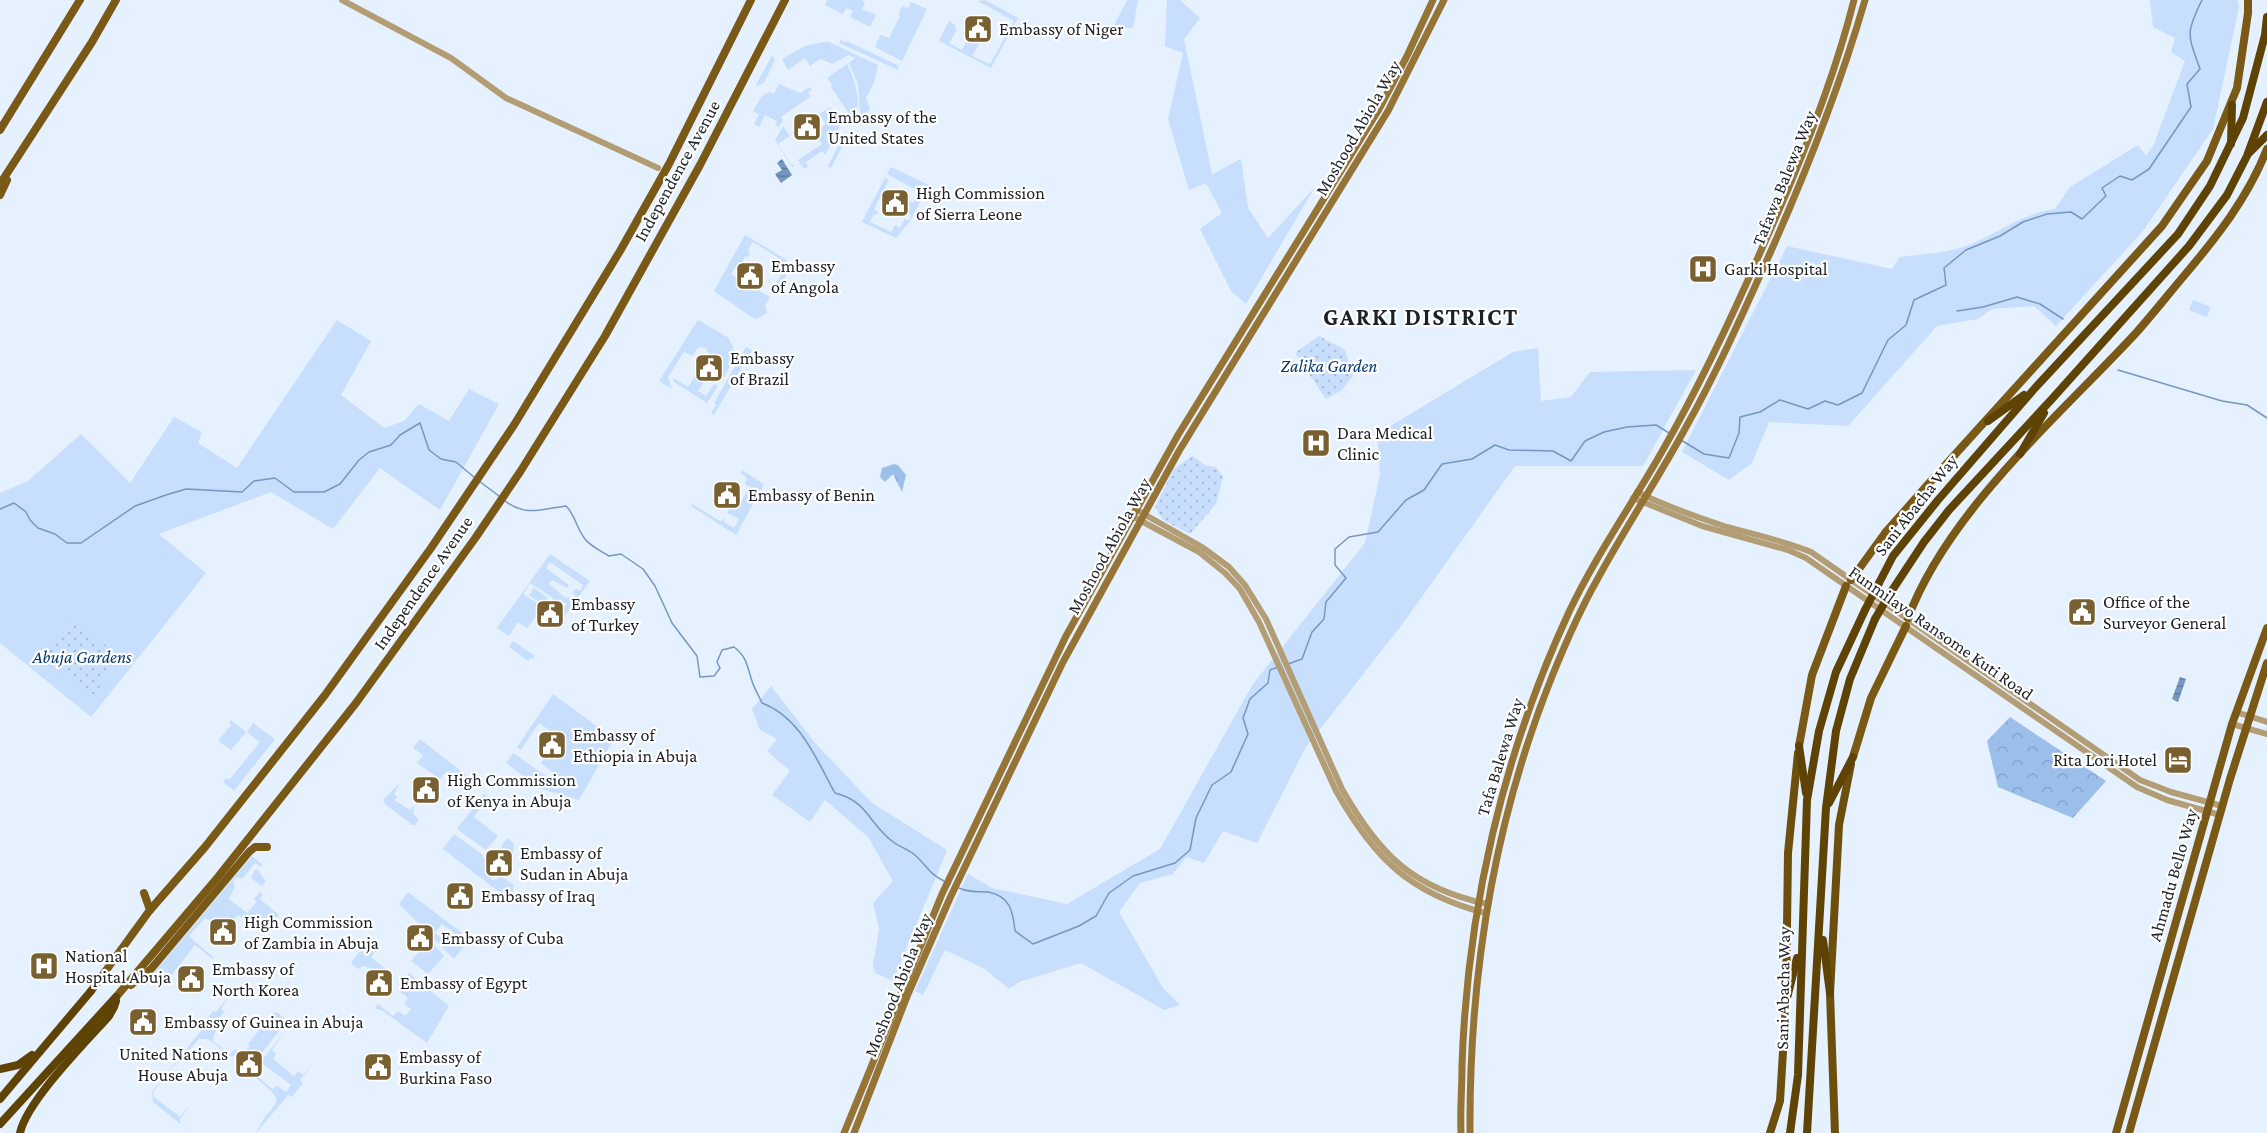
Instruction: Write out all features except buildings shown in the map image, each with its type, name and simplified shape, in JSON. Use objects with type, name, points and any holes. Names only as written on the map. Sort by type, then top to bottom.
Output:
[{"type":"highway","name":"Sani Abacha Way","points":[[1790,1133],[1798,1075],[1807,800],[1819,731],[1833,682],[1865,609],[1893,556],[1911,532],[2035,388],[2178,234],[2210,186],[2231,147],[2243,118],[2254,82],[2267,17]]},
{"type":"highway","name":"Sani Abacha Way","points":[[1807,1133],[1826,808],[1836,731],[1850,679],[1875,619],[1924,542],[1949,510],[2189,246],[2227,195],[2247,156],[2267,102]]},
{"type":"highway","points":[[2231,147],[2232,105]]},
{"type":"highway","points":[[2247,156],[2267,135]]},
{"type":"highway","points":[[1988,421],[2035,388]]},
{"type":"highway","points":[[2020,454],[2051,400]]},
{"type":"highway","points":[[1799,746],[1807,800]]},
{"type":"highway","points":[[1770,1133],[1780,1101],[1786,1002],[1788,853],[1799,746]]},
{"type":"highway","points":[[1826,808],[1853,757]]},
{"type":"highway","points":[[1830,993],[1839,825],[1853,757]]},
{"type":"highway","points":[[1821,920],[1830,993],[1835,1133]]},
{"type":"highway","points":[[1786,1002],[1801,940]]},
{"type":"highway","points":[[0,1069],[18,1065],[38,1050],[92,991]]},
{"type":"highway","name":"Independence Avenue","points":[[0,1099],[92,991]]},
{"type":"highway","points":[[20,1133],[24,1119],[34,1103],[109,1016],[116,997]]},
{"type":"highway","name":"Independence Avenue","points":[[0,1124],[116,997]]},
{"type":"main road","points":[[0,130],[79,0]]},
{"type":"main road","points":[[0,184],[92,42],[116,0]]},
{"type":"main road","name":"Independence Avenue","points":[[92,991],[150,910],[205,847],[356,653],[492,457],[620,251],[669,164],[751,0]]},
{"type":"main road","name":"Independence Avenue","points":[[116,997],[204,894],[356,703],[520,472],[605,336],[700,165],[785,0]]},
{"type":"main road","name":"Moshood Abiola Way","points":[[844,1133],[942,894],[1052,665],[1133,513],[1178,435],[1366,130],[1407,56],[1433,0]]},
{"type":"main road","name":"Moshood Abiola Way","points":[[854,1133],[908,994],[950,898],[1063,662],[1179,451],[1386,115],[1444,0]]},
{"type":"main road","name":"Tafawa Balewa Way","points":[[1678,422],[1736,309],[1784,201],[1818,111],[1854,0]]},
{"type":"main road","name":"Tafawa Balewa Way","points":[[1687,427],[1738,326],[1815,149],[1864,0]]},
{"type":"main road","name":"Sani Abacha Way","points":[[1799,746],[1812,675],[1848,583],[1885,533],[2162,225],[2207,161],[2232,105],[2239,78],[2248,0]]},
{"type":"main road","points":[[0,123],[12,112]]},
{"type":"main road","points":[[0,195],[26,143]]},
{"type":"main road","points":[[1853,757],[1872,698],[1923,585],[1946,547],[1974,508],[2020,454],[2137,332],[2226,225],[2259,170],[2267,149]]},
{"type":"main road","name":"Tafa Balewa Way","points":[[1461,1133],[1463,1039],[1477,906],[1500,803],[1534,698],[1578,594],[1678,422]]},
{"type":"main road","name":"Tafa Balewa Way","points":[[1470,1133],[1472,1039],[1485,913],[1504,822],[1552,675],[1595,584],[1687,427]]},
{"type":"main road","name":"Ahmadu Bello Way","points":[[2116,1133],[2232,724],[2267,628]]},
{"type":"main road","name":"Ahmadu Bello Way","points":[[2129,1133],[2245,727],[2267,663]]},
{"type":"main road","points":[[125,988],[151,969],[255,847],[267,847]]},
{"type":"main road","points":[[204,894],[228,878]]},
{"type":"main road","points":[[150,910],[144,893],[160,898]]},
{"type":"street","points":[[342,0],[451,58],[507,98],[658,168]]},
{"type":"street","name":"Funmilayo Ransome Kuti Road","points":[[1635,495],[1811,552],[1848,583],[2140,780],[2171,792],[2222,806]]},
{"type":"street","points":[[1133,513],[1199,552],[1225,573],[1240,590],[1272,643],[1342,789],[1380,847],[1423,882],[1477,906],[1485,913]]},
{"type":"street","name":"Funmilayo Ransome Kuti Road","points":[[1907,622],[2137,787],[2167,800],[2220,815]]},
{"type":"street","points":[[2236,712],[2267,722]]},
{"type":"street","points":[[2232,724],[2267,734]]},
{"type":"street","points":[[1477,906],[1487,904]]},
{"type":"green space","points":[[827,0],[861,0],[865,2],[862,9],[876,15],[870,27],[850,17],[853,11],[846,8],[843,14],[825,5]]},
{"type":"green space","points":[[985,0],[1018,18],[991,68],[939,41],[949,21],[957,30],[949,43],[962,50],[969,36],[980,42],[972,56],[990,64],[1014,21],[978,1]]},
{"type":"green space","points":[[1127,0],[1138,0],[1133,28],[1113,27]]},
{"type":"green space","points":[[1167,0],[1180,0],[1200,18],[1184,39],[1212,174],[1241,159],[1248,208],[1268,238],[1315,187],[1246,304],[1231,291],[1200,229],[1222,213],[1206,183],[1189,190],[1168,119],[1183,53],[1165,46]]},
{"type":"green space","points":[[2150,0],[2238,0],[2239,7],[2213,129],[2143,231],[2056,326],[2034,306],[1992,309],[1978,319],[1937,326],[1848,426],[1769,422],[1752,463],[1729,480],[1682,452],[1787,246],[1892,269],[1900,257],[1961,248],[2031,215],[2055,209],[2070,187],[2138,145],[2146,156],[2154,144],[2185,61],[2171,52],[2175,38],[2153,27]]},
{"type":"green space","points":[[911,2],[927,9],[902,61],[875,47],[880,35],[889,38],[900,16],[898,15],[902,6],[908,8]]},
{"type":"green space","points":[[841,40],[899,66],[898,70],[839,43]]},
{"type":"green space","points":[[829,42],[878,65],[874,83],[866,98],[870,109],[866,116],[860,113],[858,84],[849,63],[855,58],[849,55],[832,64],[821,59],[810,66],[805,58],[788,70],[782,59],[805,46]]},
{"type":"green space","points":[[772,55],[775,60],[764,83],[755,87]]},
{"type":"green space","points":[[847,64],[857,93],[856,124],[827,78]]},
{"type":"green space","points":[[779,84],[800,93],[810,87],[812,90],[808,92],[811,96],[781,117],[783,120],[779,127],[775,125],[777,121],[765,115],[759,127],[754,124],[759,114],[753,111],[762,96],[769,92],[774,94]]},
{"type":"green space","points":[[830,107],[841,123],[825,155],[822,151],[806,162],[808,167],[804,169],[798,160],[822,144],[814,132],[826,124],[819,114]]},
{"type":"green space","points":[[783,126],[790,136],[778,144],[791,164],[795,166],[792,167],[775,140]]},
{"type":"green space","points":[[844,135],[852,139],[849,144],[844,143],[831,168],[828,166]]},
{"type":"green space","points":[[891,167],[929,185],[910,221],[896,238],[862,222],[885,178],[889,180],[874,209],[878,212],[877,215],[874,214],[870,222],[891,232],[895,225],[900,228],[905,219],[909,221],[911,215],[901,210],[898,214],[881,205],[889,189],[902,194],[901,196],[913,203],[920,192],[887,174]]},
{"type":"green space","points":[[745,235],[787,260],[786,276],[778,288],[776,285],[781,275],[777,271],[779,266],[777,257],[753,242],[748,250],[750,253],[748,258],[745,256],[740,269],[735,267],[731,274],[757,291],[761,287],[759,291],[770,297],[765,306],[767,313],[757,319],[714,291]]},
{"type":"green space","points":[[2193,300],[2211,307],[2207,317],[2189,310]]},
{"type":"green space","points":[[337,320],[371,341],[341,395],[384,428],[404,421],[419,404],[449,421],[469,389],[499,404],[440,510],[380,468],[333,529],[271,492],[159,534],[206,573],[91,717],[0,643],[0,493],[28,481],[81,434],[130,483],[174,417],[202,432],[198,443],[237,468]]},
{"type":"green space","points":[[698,320],[729,338],[734,346],[732,349],[738,352],[724,377],[703,364],[709,354],[706,348],[699,347],[692,356],[684,352],[668,377],[672,389],[659,381]]},
{"type":"green space","name":"Zalika Garden","points":[[1319,336],[1345,350],[1353,376],[1342,390],[1326,399],[1295,353]]},
{"type":"green space","points":[[746,347],[752,350],[714,415],[711,413],[716,405],[714,403]]},
{"type":"green space","points":[[1538,348],[1541,401],[1571,397],[1590,372],[1696,370],[1643,466],[1515,466],[1404,622],[1306,747],[1257,843],[1223,831],[1204,863],[1186,857],[1173,874],[1140,883],[1119,912],[1163,988],[1180,1005],[1164,1010],[1081,963],[1019,982],[1009,989],[985,969],[945,950],[923,995],[915,991],[968,874],[992,888],[1067,904],[1160,849],[1253,684],[1365,543],[1380,475],[1377,434],[1513,352]]},
{"type":"green space","points":[[695,376],[704,382],[698,391],[706,396],[714,384],[718,386],[707,403],[674,382],[673,378],[688,387]]},
{"type":"green space","points":[[1192,456],[1207,466],[1216,467],[1223,477],[1216,504],[1190,534],[1163,520],[1155,507],[1174,469]]},
{"type":"green space","points":[[898,465],[906,475],[902,492],[893,474],[885,482],[880,477],[882,468]]},
{"type":"green space","points":[[742,470],[764,484],[736,535],[691,506],[692,504],[718,520],[722,521],[725,517],[724,522],[734,528],[739,519],[727,513],[731,507],[736,510],[750,487],[745,484],[747,478],[741,473]]},
{"type":"green space","points":[[550,554],[590,581],[555,629],[536,616],[527,628],[518,622],[509,636],[497,628]],"holes":[[[550,562],[583,585],[580,591],[576,588],[572,593],[575,595],[572,599],[566,598],[549,584],[552,580],[567,588],[569,585],[546,568]],[[530,583],[553,598],[546,609],[523,594]],[[559,599],[567,604],[556,620],[548,614]]]},
{"type":"green space","points":[[534,588],[548,598],[544,605],[529,595]]},
{"type":"green space","name":"Abuja Gardens","points":[[71,620],[122,657],[94,695],[43,658]]},
{"type":"green space","points":[[513,641],[535,656],[528,661],[509,647]]},
{"type":"green space","points":[[771,686],[816,744],[872,803],[947,850],[893,981],[875,973],[873,965],[879,929],[873,903],[893,881],[868,837],[825,800],[810,822],[772,795],[790,771],[767,751],[777,739],[760,730],[752,709]]},
{"type":"green space","points":[[553,694],[615,737],[579,800],[538,788],[506,763],[513,753],[555,782],[559,777],[541,763],[559,737],[539,723],[521,750],[517,747]]},
{"type":"green space","points":[[2010,717],[2106,781],[2073,818],[1998,787],[1987,741]]},
{"type":"green space","points":[[231,720],[246,732],[231,750],[218,741],[231,725],[229,722]]},
{"type":"green space","points":[[253,723],[275,739],[234,791],[223,782],[226,778],[229,780],[260,742],[247,732]]},
{"type":"green space","points":[[420,739],[467,776],[460,785],[452,780],[454,776],[447,771],[440,779],[417,763],[423,755],[413,748]]},
{"type":"green space","points":[[400,783],[394,794],[397,797],[394,800],[410,810],[414,805],[413,813],[419,820],[415,825],[385,804],[383,800]]},
{"type":"green space","points":[[484,794],[489,798],[474,817],[498,836],[486,850],[457,829]]},
{"type":"green space","points":[[454,834],[483,855],[482,857],[489,863],[485,867],[491,872],[489,876],[492,880],[498,879],[500,875],[514,885],[511,901],[443,849]]},
{"type":"green space","points":[[507,838],[514,844],[511,874],[502,867],[511,855],[501,847]]},
{"type":"green space","points":[[252,856],[262,864],[261,867],[255,863],[243,878],[236,878],[233,881],[235,886],[229,899],[247,913],[257,902],[254,899],[260,892],[263,895],[260,899],[279,915],[266,930],[251,918],[247,922],[238,915],[227,927],[217,919],[205,918],[189,936],[214,960],[195,945],[160,990],[148,980]]},
{"type":"green space","points":[[257,869],[266,881],[262,886],[251,878]]},
{"type":"green space","points":[[408,892],[470,939],[454,959],[399,904]],"holes":[[[442,924],[457,935],[450,944],[435,933]]]},
{"type":"green space","points":[[429,939],[444,956],[428,974],[411,961]]},
{"type":"green space","points":[[375,945],[379,948],[371,957],[388,971],[382,978],[380,976],[377,978],[370,968],[364,966],[358,969],[352,964],[362,949],[368,953]]},
{"type":"green space","points":[[409,973],[449,1006],[427,1043],[383,1011],[375,1008],[378,1004],[393,1016],[398,1011],[405,1016],[411,1009],[404,1004],[408,998],[398,990]]},
{"type":"green space","points":[[232,993],[221,1009],[224,1012],[215,1024],[219,1028],[214,1034],[213,1041],[230,1054],[235,1049],[237,1052],[232,1057],[208,1039],[199,1039],[167,1073],[204,1027],[202,1025],[213,1011],[216,1012]]},
{"type":"green space","points":[[277,1012],[286,1022],[261,1054],[255,1057],[246,1050],[250,1046],[248,1044],[273,1013]]},
{"type":"green space","points":[[286,1030],[272,1050],[276,1054],[273,1059],[294,1076],[298,1071],[303,1075],[317,1059],[300,1080],[303,1083],[292,1097],[288,1095],[256,1133],[276,1102],[276,1098],[251,1074],[251,1071],[257,1067],[260,1071],[257,1076],[272,1089],[277,1086],[286,1092],[291,1085],[259,1061]]},
{"type":"green space","points":[[163,1080],[153,1092],[154,1097],[180,1117],[191,1103],[180,1119],[181,1124],[192,1133],[153,1102],[152,1091]]},
{"type":"shaded area","points":[[782,159],[792,175],[781,183],[775,174],[782,170],[777,163]]},
{"type":"shaded area","points":[[2180,677],[2186,679],[2178,702],[2172,699]]},
{"type":"waterway","points":[[1681,440],[1704,454],[1729,458],[1739,433],[1740,417],[1760,412],[1780,400],[1808,409],[1825,401],[1838,405],[1862,393],[1888,340],[1906,325],[1914,300],[1946,285],[1944,268],[1966,250],[2000,236],[2023,222],[2047,214],[2071,212],[2082,219],[2106,196],[2102,188],[2120,176],[2132,180],[2149,169],[2191,107],[2187,84],[2200,69],[2190,34],[2193,20],[2202,0]]},
{"type":"waterway","points":[[1957,311],[1983,307],[2017,297],[2040,304],[2063,319]]},
{"type":"waterway","points":[[2118,370],[2222,401],[2247,405],[2267,418]]},
{"type":"waterway","points":[[0,509],[14,503],[26,512],[38,528],[55,534],[67,543],[81,543],[135,506],[186,489],[242,492],[254,481],[275,478],[294,492],[324,492],[340,484],[359,460],[369,452],[391,445],[400,435],[420,423],[429,450],[441,459],[456,462],[475,478]]},
{"type":"waterway","points":[[1288,664],[1302,659],[1312,632],[1324,619],[1326,602],[1346,578],[1335,565],[1335,549],[1349,537],[1378,532],[1406,500],[1424,490],[1442,464],[1472,459],[1495,445],[1509,450],[1553,451],[1571,461],[1585,441],[1604,432],[1627,427],[1656,425],[1669,433]]},
{"type":"waterway","points":[[479,481],[499,496]]},
{"type":"waterway","points":[[505,501],[527,510],[566,506],[582,535],[590,544],[609,556],[621,554],[643,569],[655,586],[672,623],[697,656],[700,677],[714,676],[720,668],[717,662],[722,650],[734,647],[742,654],[762,703],[776,710],[797,729],[814,754],[835,793],[855,801],[884,834],[913,854],[944,881]]},
{"type":"waterway","points":[[959,888],[988,892],[1001,897],[1009,906],[1015,931],[1033,944],[1079,926],[1096,916],[1109,893],[1133,876],[1175,863],[1190,850],[1196,818],[1212,785],[1231,772],[1248,734],[1243,718],[1250,699],[1268,683],[1270,670],[1278,667]]},
{"type":"place","name":"Embassy of Niger","points":[[978,29]]},
{"type":"place","name":"Embassy of the United States","points":[[807,127]]},
{"type":"place","name":"High Commission of Sierra Leone","points":[[895,203]]},
{"type":"place","name":"Garki Hospital","points":[[1703,269]]},
{"type":"place","name":"Embassy of Angola","points":[[750,276]]},
{"type":"place","name":"Embassy of Brazil","points":[[709,368]]},
{"type":"place","name":"Dara Medical Clinic","points":[[1316,443]]},
{"type":"place","name":"Embassy of Benin","points":[[727,495]]},
{"type":"place","name":"Office of the Surveyor General","points":[[2082,612]]},
{"type":"place","name":"Embassy of Turkey","points":[[550,614]]},
{"type":"place","name":"Embassy of Ethiopia in Abuja","points":[[552,745]]},
{"type":"place","name":"Rita Lori Hotel","points":[[2178,760]]},
{"type":"place","name":"High Commission of Kenya in Abuja","points":[[426,790]]},
{"type":"place","name":"Embassy of Sudan in Abuja","points":[[499,863]]},
{"type":"place","name":"Embassy of Iraq","points":[[460,896]]},
{"type":"place","name":"High Commission of Zambia in Abuja","points":[[223,932]]},
{"type":"place","name":"Embassy of Cuba","points":[[420,938]]},
{"type":"place","name":"National Hospital Abuja","points":[[44,966]]},
{"type":"place","name":"Embassy of North Korea","points":[[191,979]]},
{"type":"place","name":"Embassy of Egypt","points":[[379,983]]},
{"type":"place","name":"Embassy of Guinea in Abuja","points":[[143,1022]]},
{"type":"place","name":"United Nations House Abuja","points":[[249,1064]]},
{"type":"place","name":"Embassy of Burkina Faso","points":[[378,1067]]},
{"type":"district","name":"GARKI DISTRICT","points":[[1421,316]]}]
